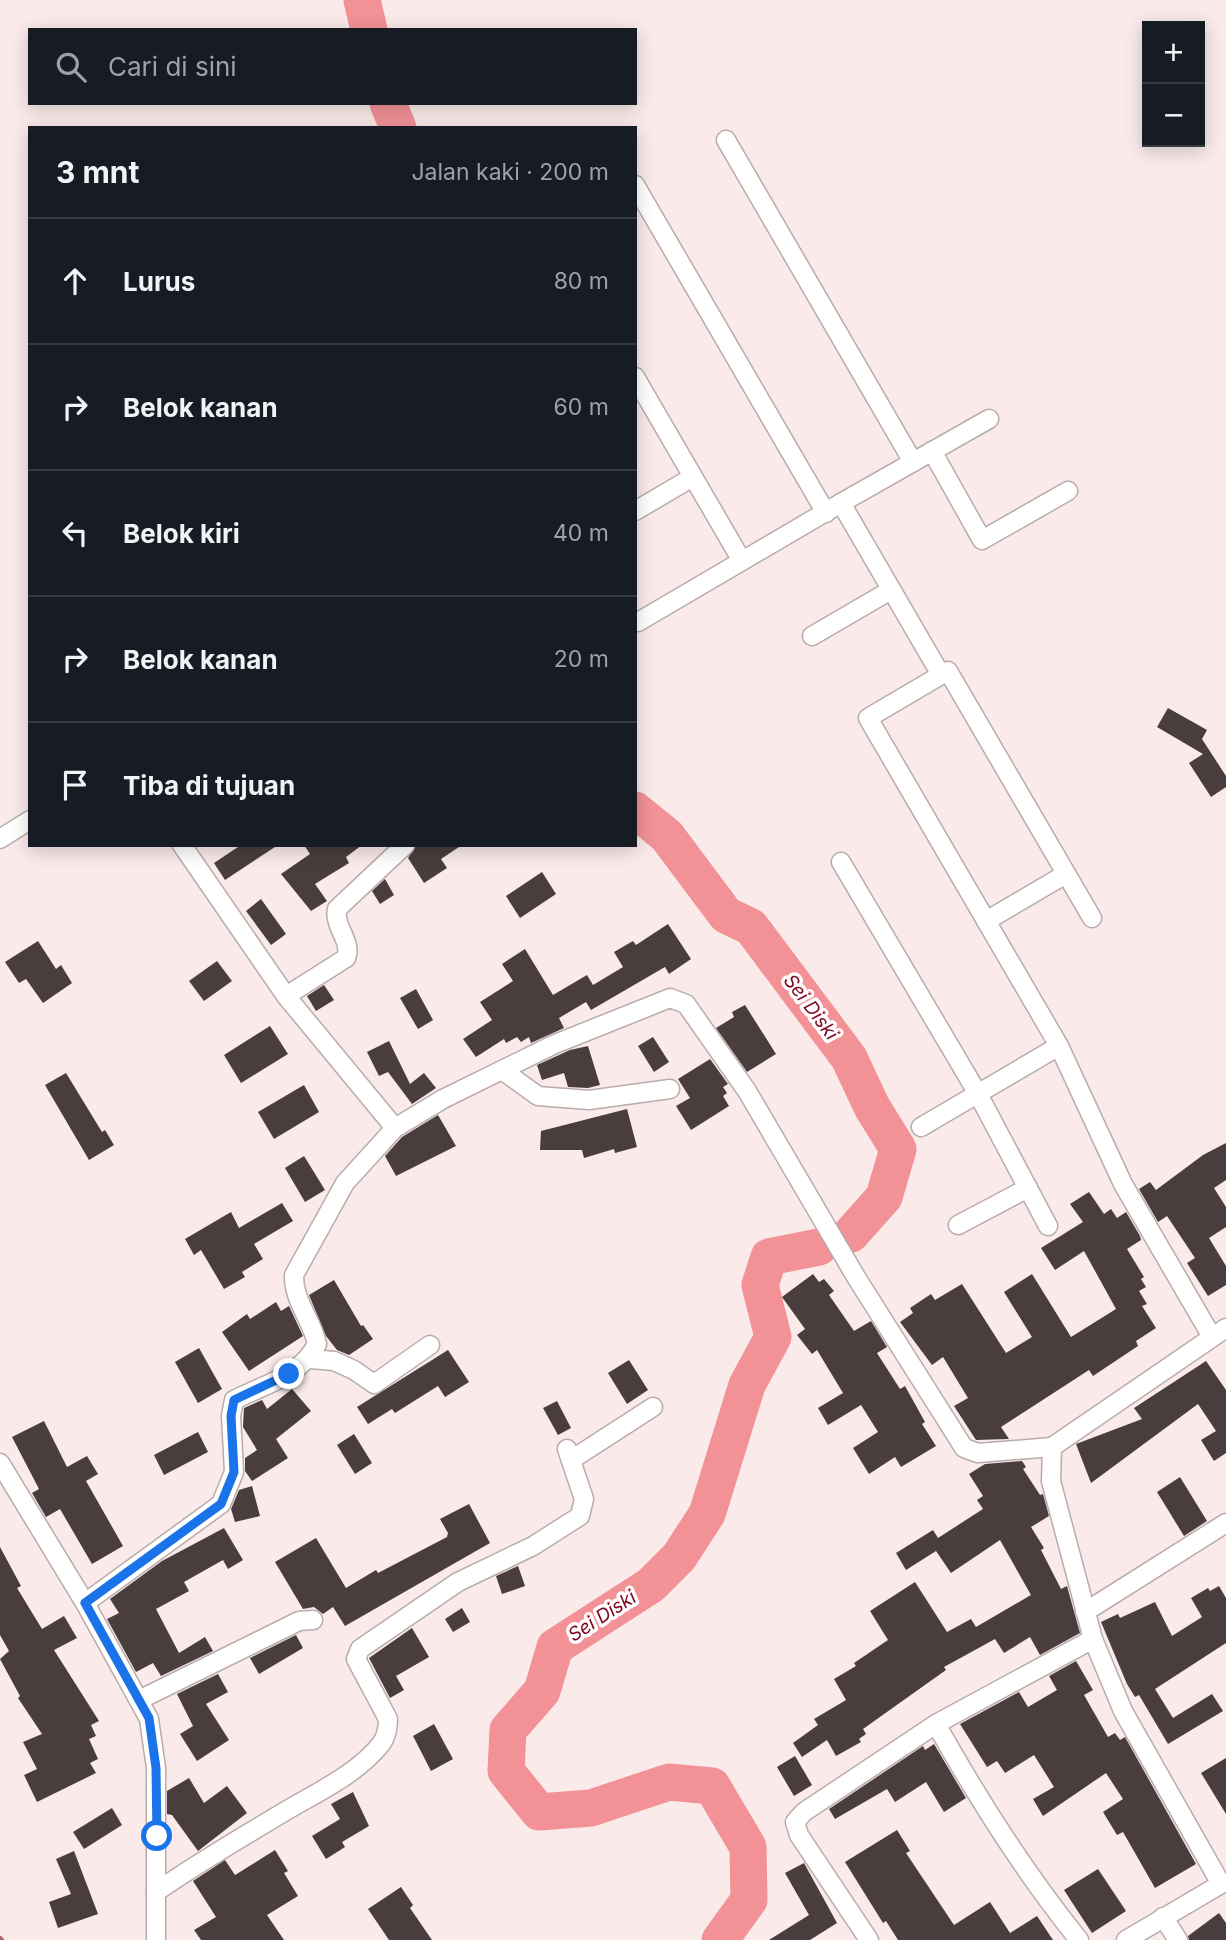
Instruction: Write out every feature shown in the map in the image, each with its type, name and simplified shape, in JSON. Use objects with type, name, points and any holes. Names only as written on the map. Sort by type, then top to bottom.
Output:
[{"type":"street","points":[[726,139],[913,462]]},
{"type":"street","points":[[637,187],[833,508],[891,590],[941,675]]},
{"type":"street","points":[[640,396],[693,477],[742,561]]},
{"type":"street","points":[[638,622],[989,419]]},
{"type":"street","points":[[932,451],[982,540],[1068,491]]},
{"type":"street","points":[[637,510],[693,477]]},
{"type":"street","points":[[812,636],[891,590]]},
{"type":"street","points":[[85,1603],[221,1504],[234,1472],[231,1416],[234,1400],[289,1374],[310,1359],[317,1344],[314,1327],[293,1290],[294,1275],[345,1183],[395,1128],[443,1099],[502,1070],[648,1004],[670,998],[686,1004],[747,1091],[856,1277],[964,1448],[978,1453],[1052,1447],[1219,1332],[1123,1184],[1059,1046],[868,718],[948,671],[1092,918]]},
{"type":"street","points":[[0,839],[28,821]]},
{"type":"street","points":[[183,847],[286,996],[395,1128]]},
{"type":"street","points":[[286,996],[346,958],[348,948],[336,920],[337,909],[403,847]]},
{"type":"street","points":[[841,862],[978,1094],[1048,1226]]},
{"type":"street","points":[[986,921],[1066,874]]},
{"type":"street","points":[[921,1127],[1059,1046]]},
{"type":"street","points":[[502,1070],[538,1096],[589,1100],[670,1089]]},
{"type":"street","points":[[958,1225],[1028,1188]]},
{"type":"street","points":[[310,1359],[334,1361],[354,1370],[374,1384],[430,1345]]},
{"type":"street","points":[[156,1892],[219,1850],[327,1787],[374,1752],[388,1729],[388,1718],[356,1659],[360,1648],[449,1588],[533,1546],[580,1516],[584,1499],[569,1454],[653,1407]]},
{"type":"street","points":[[1052,1447],[1051,1481],[1093,1639],[1123,1711],[1224,1882],[1126,1940]]},
{"type":"street","points":[[0,1463],[85,1603],[149,1718],[154,1742],[156,1940]]},
{"type":"street","points":[[1085,1612],[1226,1523]]},
{"type":"street","points":[[139,1700],[299,1621],[313,1620]]},
{"type":"street","points":[[869,1940],[799,1835],[796,1822],[804,1812],[936,1724],[1093,1639]]},
{"type":"street","points":[[936,1724],[968,1780],[1050,1904],[1079,1940]]},
{"type":"street","points":[[1163,1917],[1178,1940]]},
{"type":"building","points":[[1168,708],[1207,730],[1202,739],[1226,776],[1226,787],[1211,797],[1189,763],[1203,754],[1157,727]]},
{"type":"building","points":[[238,847],[275,847],[225,880],[214,863]]},
{"type":"building","points":[[305,847],[359,847],[346,857],[349,863],[315,884],[327,901],[311,911],[281,874],[310,854]]},
{"type":"building","points":[[415,847],[459,847],[441,859],[447,868],[424,883],[408,858]]},
{"type":"building","points":[[542,872],[556,894],[520,918],[506,896]]},
{"type":"building","points":[[385,879],[394,895],[380,904],[372,891]]},
{"type":"building","points":[[261,899],[286,934],[271,945],[246,911]]},
{"type":"building","points":[[668,924],[691,959],[669,974],[665,967],[591,1010],[586,1002],[559,1018],[564,1028],[531,1043],[529,1037],[521,1042],[517,1037],[506,1043],[504,1039],[476,1057],[463,1039],[492,1020],[480,1002],[513,981],[502,964],[525,949],[553,995],[587,975],[593,985],[623,967],[614,952],[633,941],[636,945]]},
{"type":"building","points":[[38,941],[56,969],[61,965],[72,983],[43,1003],[26,979],[19,983],[5,962]]},
{"type":"building","points":[[217,961],[232,981],[204,1001],[189,981]]},
{"type":"building","points":[[324,985],[334,1000],[316,1011],[307,996]]},
{"type":"building","points":[[416,989],[433,1020],[418,1029],[400,998]]},
{"type":"building","points":[[745,1005],[776,1054],[747,1072],[716,1028],[734,1017],[732,1012]]},
{"type":"building","points":[[270,1026],[288,1054],[241,1083],[224,1055]]},
{"type":"building","points":[[653,1037],[669,1062],[654,1072],[638,1046]]},
{"type":"building","points":[[389,1041],[410,1084],[424,1073],[436,1088],[412,1104],[388,1072],[379,1076],[367,1052]]},
{"type":"building","points":[[588,1046],[600,1085],[588,1088],[568,1087],[564,1073],[542,1080],[537,1065],[570,1050]]},
{"type":"building","points":[[710,1059],[728,1084],[723,1087],[727,1093],[723,1096],[729,1106],[691,1130],[676,1106],[690,1098],[678,1079]]},
{"type":"building","points":[[66,1073],[102,1132],[105,1130],[114,1145],[89,1160],[45,1085]]},
{"type":"building","points":[[304,1085],[319,1112],[274,1139],[258,1112]]},
{"type":"building","points":[[627,1109],[637,1147],[615,1153],[614,1149],[584,1158],[582,1150],[540,1150],[541,1131]]},
{"type":"building","points":[[438,1115],[456,1146],[396,1176],[385,1156],[402,1137]]},
{"type":"building","points":[[1226,1143],[1226,1180],[1214,1188],[1226,1207],[1226,1227],[1209,1238],[1226,1266],[1226,1285],[1208,1296],[1187,1263],[1195,1258],[1167,1216],[1158,1222],[1139,1189],[1150,1182],[1156,1190],[1203,1155]]},
{"type":"building","points":[[304,1156],[325,1190],[305,1202],[285,1168]]},
{"type":"building","points":[[1089,1192],[1104,1214],[1111,1209],[1117,1218],[1126,1212],[1140,1236],[1141,1240],[1127,1249],[1144,1277],[1141,1279],[1146,1287],[1139,1291],[1147,1304],[1142,1306],[1156,1328],[1136,1341],[1138,1346],[1093,1376],[1089,1370],[1001,1427],[1009,1439],[976,1440],[954,1406],[968,1398],[943,1357],[932,1365],[900,1322],[913,1313],[910,1308],[931,1294],[935,1300],[962,1284],[1006,1353],[1032,1337],[1004,1292],[1032,1274],[1071,1337],[1116,1309],[1084,1251],[1055,1270],[1041,1248],[1083,1222],[1070,1204]]},
{"type":"building","points":[[282,1203],[293,1221],[254,1244],[263,1259],[242,1272],[245,1277],[224,1289],[201,1250],[194,1255],[185,1239],[231,1212],[239,1228]]},
{"type":"building","points":[[813,1274],[819,1282],[824,1279],[834,1291],[829,1295],[854,1331],[871,1321],[887,1347],[877,1353],[900,1389],[905,1386],[925,1422],[922,1424],[936,1446],[901,1467],[895,1457],[869,1474],[853,1448],[878,1432],[861,1405],[828,1425],[818,1408],[843,1393],[817,1350],[812,1354],[797,1335],[805,1329],[782,1297]]},
{"type":"building","points":[[334,1280],[361,1326],[363,1325],[373,1339],[349,1355],[337,1350],[326,1336],[309,1295]]},
{"type":"building","points":[[276,1302],[281,1311],[289,1306],[303,1336],[249,1371],[222,1332],[247,1314],[250,1319]]},
{"type":"building","points":[[199,1348],[222,1389],[198,1403],[175,1362]]},
{"type":"building","points":[[448,1350],[469,1382],[445,1397],[438,1386],[395,1413],[392,1409],[368,1424],[357,1407]]},
{"type":"building","points":[[629,1360],[648,1390],[627,1404],[608,1373]]},
{"type":"building","points":[[1206,1361],[1226,1390],[1226,1453],[1214,1461],[1201,1440],[1216,1431],[1198,1404],[1091,1483],[1076,1444],[1142,1419],[1134,1408]]},
{"type":"building","points":[[292,1389],[311,1411],[276,1439],[288,1458],[252,1481],[245,1471],[245,1458],[257,1450],[243,1427],[244,1408],[262,1400],[267,1409]]},
{"type":"building","points":[[557,1401],[571,1428],[558,1435],[543,1408]]},
{"type":"building","points":[[44,1421],[67,1467],[87,1456],[98,1474],[86,1481],[123,1546],[92,1564],[60,1509],[46,1517],[32,1493],[39,1489],[12,1437]]},
{"type":"building","points":[[198,1432],[208,1452],[164,1475],[154,1455]]},
{"type":"building","points":[[354,1434],[372,1463],[355,1474],[337,1445]]},
{"type":"building","points":[[1022,1461],[1026,1467],[1023,1469],[1040,1495],[1043,1494],[1049,1516],[1031,1527],[1044,1548],[1041,1550],[1061,1589],[1067,1586],[1080,1633],[1040,1655],[1030,1637],[1004,1653],[995,1639],[944,1667],[946,1670],[863,1729],[866,1734],[859,1739],[861,1742],[836,1756],[827,1740],[802,1757],[793,1743],[818,1725],[814,1719],[846,1700],[834,1679],[856,1666],[854,1663],[888,1640],[870,1611],[915,1582],[947,1632],[971,1619],[976,1627],[1031,1595],[1000,1540],[951,1573],[936,1551],[906,1570],[896,1553],[933,1530],[938,1538],[983,1509],[977,1500],[983,1496],[969,1474],[985,1464]]},
{"type":"building","points":[[1180,1477],[1207,1521],[1184,1536],[1157,1492]]},
{"type":"building","points":[[252,1486],[260,1516],[235,1522],[231,1509],[239,1490]]},
{"type":"building","points":[[469,1504],[490,1543],[345,1626],[333,1607],[323,1614],[314,1607],[303,1609],[275,1562],[316,1538],[346,1588],[376,1570],[378,1573],[447,1537],[448,1533],[440,1519]]},
{"type":"building","points":[[224,1528],[243,1560],[228,1569],[223,1560],[184,1582],[189,1591],[156,1609],[179,1653],[205,1637],[213,1651],[161,1676],[153,1663],[136,1672],[107,1619],[119,1613],[110,1599],[162,1561]]},
{"type":"building","points":[[0,1547],[21,1586],[17,1588],[42,1629],[64,1616],[77,1638],[54,1650],[99,1721],[91,1725],[96,1736],[89,1739],[98,1759],[90,1763],[96,1773],[37,1802],[24,1775],[37,1769],[23,1742],[42,1734],[18,1698],[20,1696],[0,1659],[9,1651],[0,1635]]},
{"type":"building","points":[[518,1566],[525,1586],[502,1594],[496,1576]]},
{"type":"building","points":[[1219,1586],[1226,1598],[1226,1643],[1155,1689],[1173,1718],[1212,1694],[1223,1711],[1168,1744],[1139,1695],[1135,1697],[1127,1684],[1101,1622],[1118,1614],[1120,1618],[1155,1602],[1172,1636],[1202,1617],[1191,1598],[1208,1588],[1210,1591]]},
{"type":"building","points":[[462,1608],[470,1622],[453,1632],[445,1619]]},
{"type":"building","points":[[412,1628],[429,1657],[396,1676],[404,1690],[390,1698],[369,1658]]},
{"type":"building","points":[[296,1635],[303,1648],[259,1674],[250,1658]]},
{"type":"building","points":[[1076,1661],[1093,1690],[1084,1695],[1108,1737],[1115,1733],[1120,1740],[1125,1737],[1196,1864],[1155,1888],[1123,1832],[1117,1835],[1103,1812],[1123,1799],[1106,1773],[1043,1816],[1033,1799],[1054,1787],[1034,1755],[1005,1773],[997,1761],[987,1767],[960,1724],[1019,1692],[1028,1707],[1057,1690],[1049,1676]]},
{"type":"building","points":[[218,1674],[228,1692],[206,1704],[229,1740],[197,1761],[180,1734],[193,1726],[177,1694]]},
{"type":"building","points":[[434,1724],[453,1759],[431,1771],[413,1736]]},
{"type":"building","points":[[934,1744],[966,1798],[944,1812],[926,1782],[895,1802],[887,1789],[835,1819],[829,1809],[923,1746],[925,1750]]},
{"type":"building","points":[[795,1756],[812,1785],[794,1796],[777,1767]]},
{"type":"building","points":[[1226,1758],[1226,1814],[1201,1773]]},
{"type":"building","points":[[189,1778],[204,1803],[227,1786],[247,1813],[198,1851],[172,1815],[167,1814],[167,1791]]},
{"type":"building","points":[[353,1792],[369,1826],[342,1842],[345,1847],[326,1859],[312,1836],[340,1819],[331,1804]]},
{"type":"building","points":[[112,1808],[122,1825],[84,1849],[73,1832]]},
{"type":"building","points":[[897,1830],[910,1851],[906,1853],[954,1925],[990,1902],[1010,1933],[1037,1916],[1053,1940],[898,1940],[886,1921],[883,1923],[845,1862]]},
{"type":"building","points":[[275,1850],[288,1871],[284,1873],[298,1896],[267,1915],[284,1940],[201,1940],[194,1930],[216,1917],[193,1881],[225,1860],[235,1875]]},
{"type":"building","points":[[74,1851],[98,1914],[58,1928],[49,1902],[71,1894],[56,1859]]},
{"type":"building","points":[[804,1863],[837,1923],[810,1940],[769,1940],[809,1915],[785,1873]]},
{"type":"building","points":[[1098,1869],[1126,1911],[1092,1933],[1064,1890]]},
{"type":"building","points":[[401,1887],[413,1905],[410,1908],[432,1940],[389,1940],[368,1909]]},
{"type":"building","points":[[1219,1913],[1226,1923],[1226,1940],[1189,1940],[1188,1936]]},
{"type":"waterway","name":"Sei Diski","points":[[362,0],[369,28]]},
{"type":"waterway","name":"Sei Diski","points":[[389,105],[397,126]]},
{"type":"waterway","name":"Sei Diski","points":[[637,812],[667,836],[726,915],[751,927],[849,1058],[872,1107],[898,1149],[884,1197],[851,1234]]},
{"type":"waterway","name":"Sei Diski","points":[[720,1940],[749,1900],[748,1847],[712,1786],[669,1782],[591,1808],[539,1812],[506,1771],[508,1730],[542,1691],[555,1647],[651,1585],[679,1557],[707,1514],[747,1385],[773,1337],[760,1285],[769,1257],[819,1247]]},
{"type":"route","points":[[157,1836],[156,1768],[149,1718],[85,1603],[221,1504],[234,1472],[231,1416],[234,1400],[289,1374]]}]
